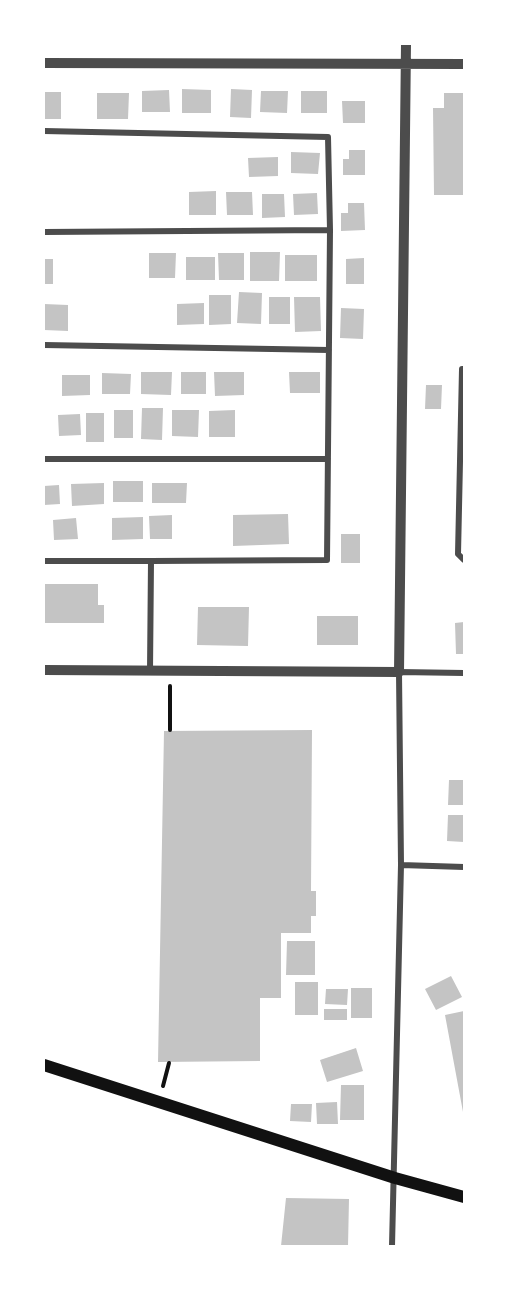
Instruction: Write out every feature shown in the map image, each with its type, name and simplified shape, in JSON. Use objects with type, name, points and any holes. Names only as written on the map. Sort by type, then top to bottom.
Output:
[{"type":"main road","points":[[44,1065],[395,1178],[465,1197]]},
{"type":"street","points":[[392,1246],[401,865],[399,672],[406,44]]},
{"type":"street","points":[[44,63],[465,64]]},
{"type":"street","points":[[44,131],[328,137],[330,230],[327,560],[44,561]]},
{"type":"street","points":[[44,231],[330,230]]},
{"type":"street","points":[[44,345],[329,350]]},
{"type":"street","points":[[465,369],[462,369],[462,471],[458,554],[465,560]]},
{"type":"street","points":[[44,459],[328,459]]},
{"type":"street","points":[[150,671],[151,561]]},
{"type":"street","points":[[44,670],[465,673]]},
{"type":"street","points":[[401,865],[465,867]]},
{"type":"path","points":[[170,686],[170,730]]},
{"type":"path","points":[[163,1086],[169,1063]]},
{"type":"building","points":[[182,89],[211,90],[211,113],[182,113]]},
{"type":"building","points":[[231,89],[252,90],[251,118],[230,117]]},
{"type":"building","points":[[169,90],[170,112],[142,112],[142,91]]},
{"type":"building","points":[[261,91],[288,91],[287,113],[260,112]]},
{"type":"building","points":[[301,91],[327,91],[327,113],[301,113]]},
{"type":"building","points":[[44,92],[61,92],[61,119],[44,119]]},
{"type":"building","points":[[97,93],[129,93],[128,119],[97,119]]},
{"type":"building","points":[[444,93],[464,93],[464,195],[434,195],[433,108],[444,108]]},
{"type":"building","points":[[342,101],[365,101],[365,123],[343,123]]},
{"type":"building","points":[[349,150],[365,150],[365,175],[343,175],[343,159],[349,159]]},
{"type":"building","points":[[291,152],[320,153],[318,174],[291,173]]},
{"type":"building","points":[[278,157],[278,176],[249,177],[248,158]]},
{"type":"building","points":[[216,191],[216,215],[189,215],[189,192]]},
{"type":"building","points":[[226,192],[252,192],[253,215],[227,215]]},
{"type":"building","points":[[317,193],[318,214],[294,215],[293,194]]},
{"type":"building","points":[[262,194],[284,194],[285,217],[262,218]]},
{"type":"building","points":[[348,203],[364,203],[365,230],[341,231],[341,213],[348,213]]},
{"type":"building","points":[[250,252],[280,252],[279,281],[250,281]]},
{"type":"building","points":[[149,253],[176,253],[175,278],[149,278]]},
{"type":"building","points":[[218,253],[244,253],[244,280],[219,280]]},
{"type":"building","points":[[285,255],[317,255],[317,281],[285,281]]},
{"type":"building","points":[[186,257],[215,257],[215,280],[186,280]]},
{"type":"building","points":[[364,258],[364,284],[346,284],[346,259]]},
{"type":"building","points":[[44,259],[53,259],[53,284],[44,284]]},
{"type":"building","points":[[239,292],[262,293],[261,324],[237,323]]},
{"type":"building","points":[[209,295],[231,295],[231,324],[209,325]]},
{"type":"building","points":[[269,297],[290,297],[290,324],[269,324]]},
{"type":"building","points":[[294,297],[320,297],[321,331],[295,332]]},
{"type":"building","points":[[204,303],[204,324],[177,325],[177,304]]},
{"type":"building","points":[[44,304],[68,305],[68,331],[44,330]]},
{"type":"building","points":[[341,308],[364,309],[363,339],[340,338]]},
{"type":"building","points":[[141,372],[172,372],[171,395],[141,394]]},
{"type":"building","points":[[181,372],[206,372],[206,394],[181,394]]},
{"type":"building","points":[[214,372],[244,372],[244,395],[215,396]]},
{"type":"building","points":[[289,372],[320,372],[320,393],[290,393]]},
{"type":"building","points":[[102,373],[131,374],[130,394],[102,394]]},
{"type":"building","points":[[62,375],[90,375],[90,395],[62,396]]},
{"type":"building","points":[[426,385],[442,385],[441,409],[425,409]]},
{"type":"building","points":[[142,408],[163,408],[162,440],[141,439]]},
{"type":"building","points":[[114,410],[133,410],[133,438],[114,438]]},
{"type":"building","points":[[172,410],[199,410],[198,437],[172,436]]},
{"type":"building","points":[[235,410],[235,437],[209,437],[209,411]]},
{"type":"building","points":[[86,413],[104,413],[104,442],[86,442]]},
{"type":"building","points":[[80,414],[81,435],[59,436],[58,415]]},
{"type":"building","points":[[113,481],[143,481],[143,502],[113,502]]},
{"type":"building","points":[[104,483],[104,504],[72,506],[71,484]]},
{"type":"building","points":[[152,483],[187,483],[186,503],[152,503]]},
{"type":"building","points":[[59,485],[60,504],[44,505],[44,486]]},
{"type":"building","points":[[288,514],[289,544],[233,546],[233,515]]},
{"type":"building","points":[[172,515],[172,539],[150,539],[149,516]]},
{"type":"building","points":[[143,517],[143,539],[112,540],[112,518]]},
{"type":"building","points":[[76,518],[78,539],[54,540],[53,520]]},
{"type":"building","points":[[341,534],[360,534],[360,563],[341,563]]},
{"type":"building","points":[[44,584],[98,584],[98,605],[104,605],[104,623],[44,623]]},
{"type":"building","points":[[198,607],[249,607],[248,646],[197,645]]},
{"type":"building","points":[[317,616],[358,616],[358,645],[317,645]]},
{"type":"building","points":[[464,622],[464,654],[456,654],[455,623]]},
{"type":"building","points":[[312,730],[311,891],[316,891],[316,916],[311,916],[311,933],[281,933],[281,998],[260,998],[260,1061],[158,1062],[164,731]]},
{"type":"building","points":[[449,780],[464,780],[464,805],[448,805]]},
{"type":"building","points":[[448,815],[464,815],[464,842],[447,841]]},
{"type":"building","points":[[287,941],[315,941],[315,975],[286,975]]},
{"type":"building","points":[[451,976],[462,997],[436,1010],[425,989]]},
{"type":"building","points":[[295,982],[318,982],[318,1015],[295,1015]]},
{"type":"building","points":[[351,988],[372,988],[372,1018],[351,1018]]},
{"type":"building","points":[[326,989],[348,989],[347,1005],[325,1004]]},
{"type":"building","points":[[324,1009],[347,1009],[347,1020],[324,1020]]},
{"type":"building","points":[[464,1011],[464,1112],[463,1112],[445,1015]]},
{"type":"building","points":[[356,1048],[363,1071],[327,1082],[320,1060]]},
{"type":"building","points":[[341,1085],[364,1085],[364,1120],[340,1120]]},
{"type":"building","points":[[337,1102],[338,1124],[317,1124],[316,1103]]},
{"type":"building","points":[[291,1104],[312,1104],[311,1122],[290,1121]]},
{"type":"building","points":[[286,1198],[349,1199],[348,1246],[281,1246]]}]
